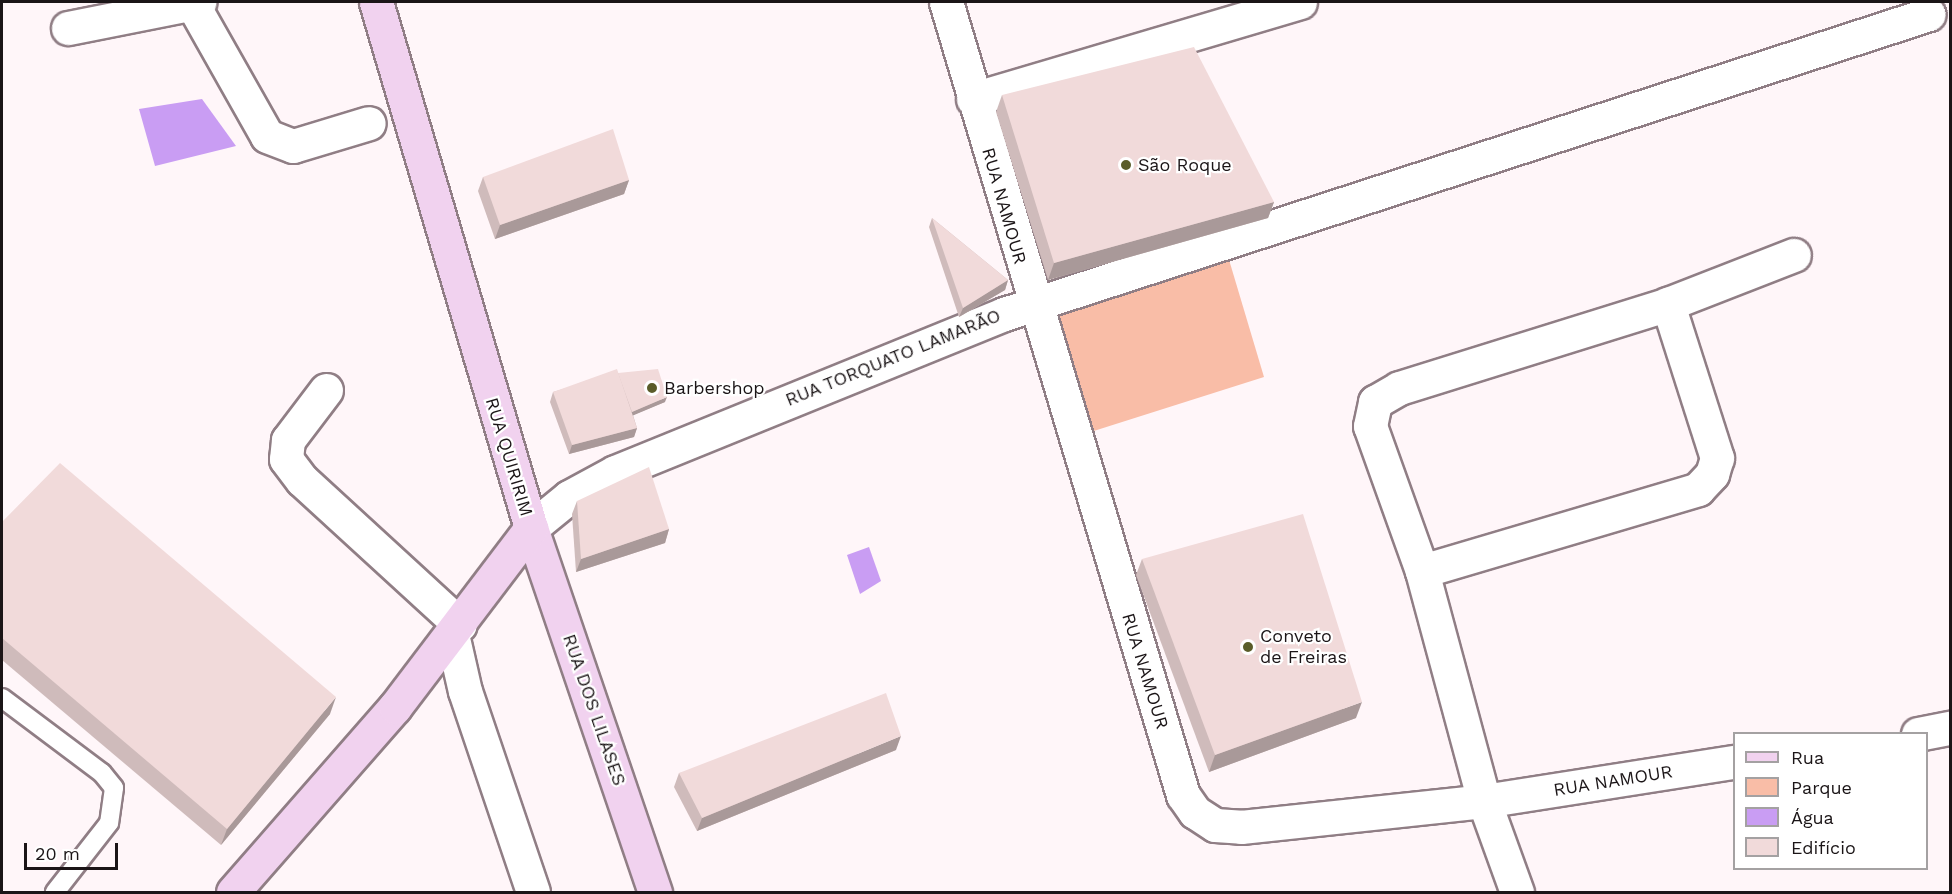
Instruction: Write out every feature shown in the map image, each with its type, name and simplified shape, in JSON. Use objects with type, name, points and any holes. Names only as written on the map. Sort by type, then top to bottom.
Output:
[{"type":"street","name":"RUA QUIRIRIM","points":[[233,892],[456,630],[531,528],[376,2]]},
{"type":"street","name":"RUA NAMOUR","points":[[946,2],[1032,304],[1183,795],[1195,812],[1215,825],[1241,827],[1484,801],[1733,762]]},
{"type":"street","points":[[973,99],[1300,2]]},
{"type":"street","points":[[68,28],[196,3],[267,136],[293,146],[369,123]]},
{"type":"street","name":"RUA TORQUATO LAMARÃO","points":[[531,528],[569,497],[615,472],[1032,304],[1929,14]]},
{"type":"street","points":[[1517,892],[1484,801],[1422,571],[1370,426],[1375,402],[1398,388],[1668,304],[1794,255]]},
{"type":"street","points":[[1422,571],[1698,489],[1712,474],[1717,458],[1668,304]]},
{"type":"street","points":[[326,390],[288,440],[286,459],[302,480],[456,630],[465,691],[533,892]]},
{"type":"street","name":"RUA DOS LILASES","points":[[531,528],[655,892]]},
{"type":"street","points":[[1928,732],[1950,728]]},
{"type":"lane","points":[[2,698],[102,773],[114,788],[110,823],[55,892]]},
{"type":"green space","points":[[1227,253],[1264,377],[1078,436],[1040,286],[1071,275]]},
{"type":"water","points":[[202,99],[236,146],[155,166],[139,109]]},
{"type":"water","points":[[869,547],[881,581],[860,594],[847,555]]},
{"type":"building","name":"São Roque","points":[[1194,47],[1274,202],[1054,263],[1002,95]]},
{"type":"building","points":[[613,129],[629,180],[500,225],[483,177]]},
{"type":"building","points":[[932,218],[1008,280],[963,308]]},
{"type":"building","points":[[617,369],[637,428],[572,445],[553,392]]},
{"type":"building","points":[[658,369],[667,397],[632,412],[618,373]]},
{"type":"building","points":[[60,463],[336,697],[227,829],[2,638],[2,522]]},
{"type":"building","points":[[649,467],[669,529],[581,559],[577,501]]},
{"type":"building","name":"Conveto de Freiras","points":[[1303,514],[1362,702],[1215,755],[1142,559]]},
{"type":"building","points":[[886,693],[901,736],[702,818],[679,773]]},
{"type":"place","name":"São Roque","points":[[1126,165]]},
{"type":"place","name":"Barbershop","points":[[652,388]]},
{"type":"place","name":"Conveto de Freiras","points":[[1248,647]]}]
